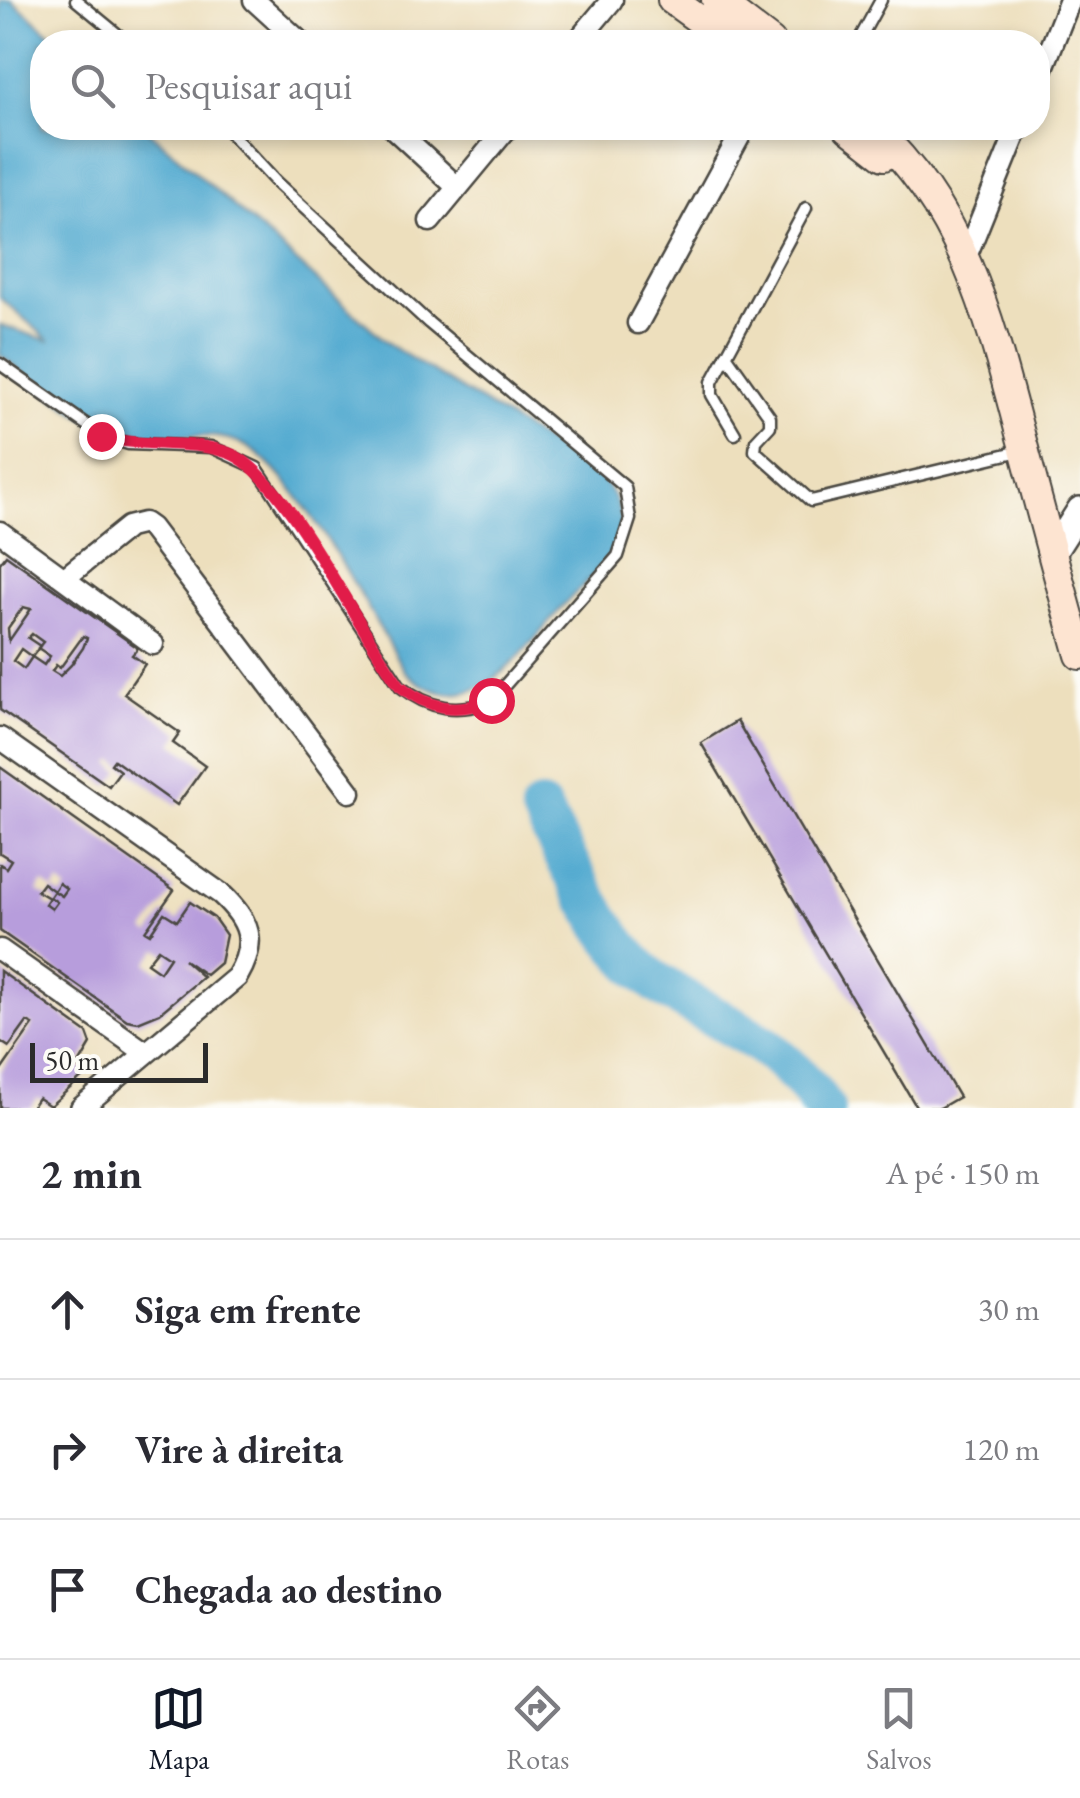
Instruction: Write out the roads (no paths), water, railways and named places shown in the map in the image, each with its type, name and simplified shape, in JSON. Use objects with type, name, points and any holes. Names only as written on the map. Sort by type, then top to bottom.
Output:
[{"type":"main road","points":[[672,0],[713,30]]},
{"type":"main road","points":[[716,0],[755,30]]},
{"type":"main road","points":[[863,140],[928,192]]},
{"type":"main road","points":[[884,140],[928,192],[967,254],[1080,656]]},
{"type":"street","points":[[254,0],[287,30]]},
{"type":"street","points":[[586,30],[612,0]]},
{"type":"street","points":[[1050,50],[1070,0]]},
{"type":"street","points":[[406,140],[458,187]]},
{"type":"street","points":[[430,221],[496,140]]},
{"type":"street","points":[[638,323],[737,140]]},
{"type":"street","points":[[967,254],[1013,140]]},
{"type":"street","points":[[1052,554],[1080,510]]},
{"type":"street","points":[[66,577],[128,527],[144,523],[151,528],[350,792]]},
{"type":"street","points":[[0,532],[154,644]]},
{"type":"street","points":[[0,738],[221,894],[248,926],[251,948],[236,977],[81,1108]]},
{"type":"street","points":[[0,950],[146,1053]]},
{"type":"lane","points":[[76,0],[112,30]]},
{"type":"lane","points":[[865,30],[881,0]]},
{"type":"lane","points":[[0,364],[101,436],[128,444],[212,447],[257,468],[400,686],[420,701],[443,708],[467,710],[491,700],[618,556],[630,520],[625,487],[429,323],[276,182],[237,140]]},
{"type":"lane","points":[[735,434],[710,389],[806,208]]},
{"type":"lane","points":[[726,355],[770,417],[770,426],[756,441],[755,451],[811,502],[1025,450]]},
{"type":"water","points":[[0,0],[12,0],[46,30],[30,30],[30,140],[159,140],[390,345],[599,475],[620,513],[614,548],[602,566],[494,679],[473,690],[452,694],[429,688],[405,672],[332,547],[264,459],[229,439],[143,437],[111,430],[61,402],[0,355],[0,325],[50,341],[0,298]]},
{"type":"waterway","points":[[541,810],[604,925],[637,966],[679,997],[765,1047],[805,1083],[824,1108]]}]
